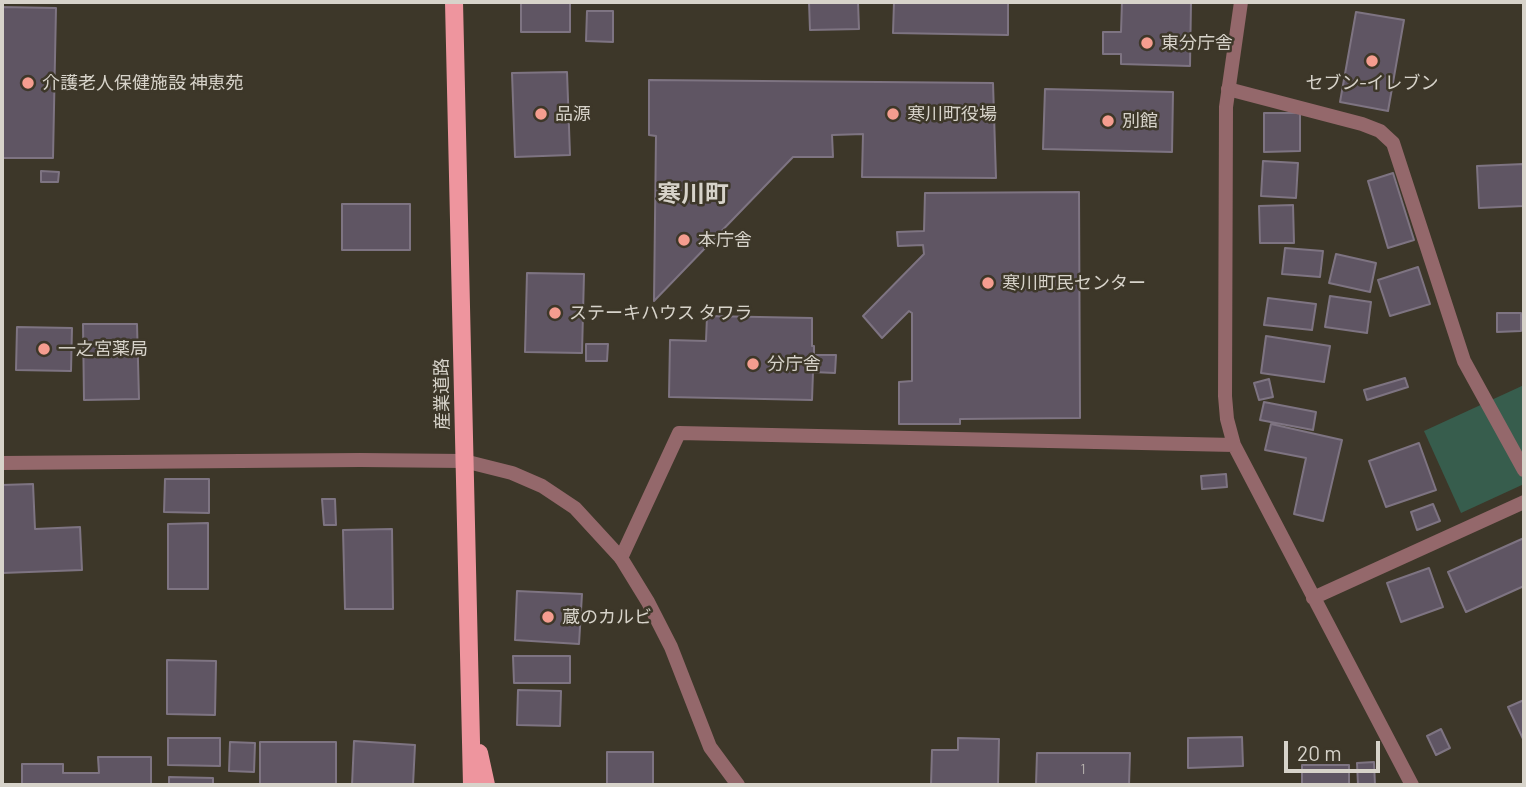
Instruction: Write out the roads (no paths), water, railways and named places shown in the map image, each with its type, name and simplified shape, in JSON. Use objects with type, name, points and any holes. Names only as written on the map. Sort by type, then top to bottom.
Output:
[{"type":"main road","name":"産業道路","points":[[454,2],[465,573],[472,785]]},
{"type":"main road","points":[[470,705],[486,785]]},
{"type":"street","points":[[1241,2],[1228,89],[1227,419],[1234,446],[1412,785]]},
{"type":"street","points":[[1228,89],[1362,124],[1380,131],[1393,143],[1464,361],[1524,470]]},
{"type":"street","points":[[621,558],[679,433],[1234,446]]},
{"type":"street","points":[[2,463],[464,461],[512,473],[542,486],[575,508],[621,558],[671,647],[710,747],[738,785]]},
{"type":"street","points":[[1313,598],[1524,502]]},
{"type":"place","name":"東分庁舎","points":[[1147,43]]},
{"type":"place","name":"セブン-イレブン","points":[[1372,61]]},
{"type":"place","name":"介護老人保健施設 神恵苑","points":[[28,83]]},
{"type":"place","name":"品源","points":[[541,114]]},
{"type":"place","name":"寒川町役場","points":[[893,114]]},
{"type":"place","name":"別館","points":[[1108,121]]},
{"type":"place","name":"本庁舎","points":[[684,240]]},
{"type":"place","name":"寒川町民センター","points":[[988,283]]},
{"type":"place","name":"ステーキハウス タワラ","points":[[555,313]]},
{"type":"place","name":"一之宮薬局","points":[[44,349]]},
{"type":"place","name":"分庁舎","points":[[753,364]]},
{"type":"place","name":"蔵のカルビ","points":[[548,617]]},
{"type":"district","name":"寒川町","points":[[693,194]]}]
